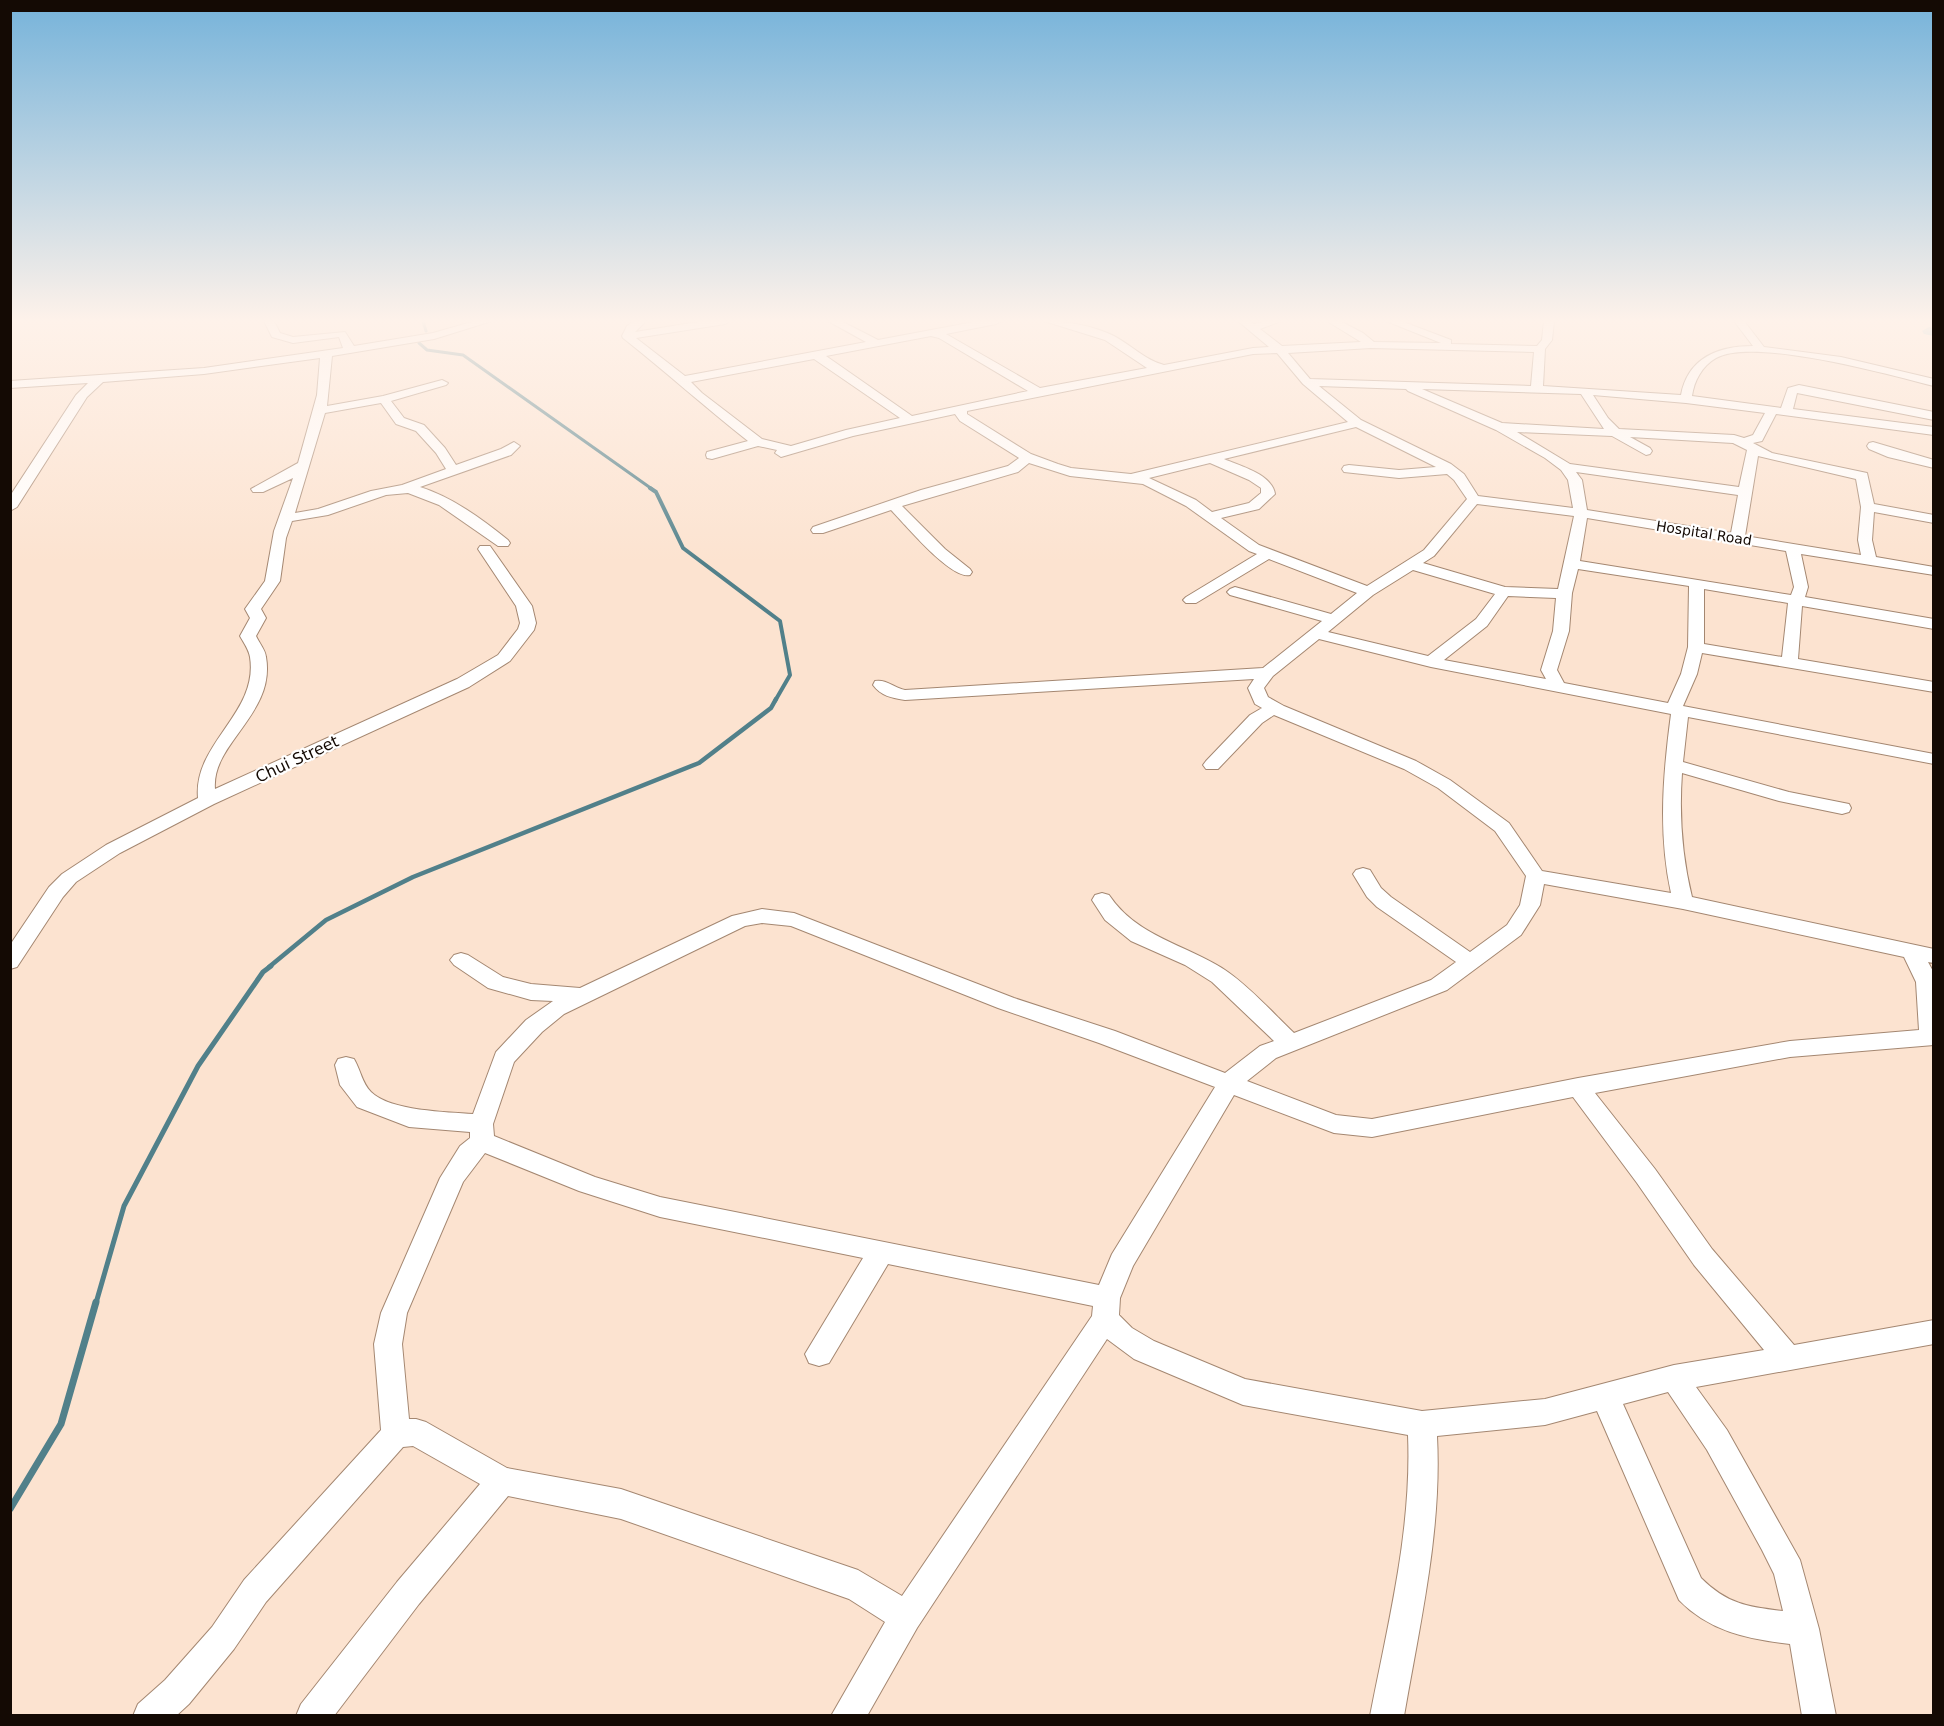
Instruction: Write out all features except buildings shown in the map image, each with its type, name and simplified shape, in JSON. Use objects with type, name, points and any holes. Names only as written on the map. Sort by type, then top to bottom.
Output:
[{"type":"street","points":[[10,507],[78,402]]},
{"type":"street","points":[[207,800],[204,790],[208,769],[248,711],[259,681],[259,657],[248,636],[258,618],[253,609],[274,578],[275,559],[280,545],[279,529],[287,517],[321,402]]},
{"type":"street","points":[[319,411],[370,402]]},
{"type":"street","points":[[380,402],[400,421],[420,428],[441,451],[452,470]]},
{"type":"street","points":[[705,402],[758,442],[786,451],[850,433],[997,402]]},
{"type":"street","points":[[884,402],[912,421]]},
{"type":"street","points":[[396,1434],[388,1344],[394,1313],[452,1178],[481,1132],[504,1058],[534,1026],[556,1009],[739,921],[762,916],[794,920],[1006,1003],[1230,1082],[1334,1124],[1372,1128],[1790,1048],[1931,1037],[1923,953],[1683,902],[1536,876],[1502,827],[1444,784],[1410,765],[1273,708],[1261,700],[1256,688],[1267,674],[1368,592],[1429,553],[1474,499],[1458,477],[1449,470],[1357,423],[1331,402]]},
{"type":"street","points":[[1442,402],[1500,426],[1550,455],[1566,467],[1575,480],[1581,513],[1572,564],[1563,593],[1561,631],[1549,669],[1558,687]]},
{"type":"street","points":[[1591,402],[1603,422],[1638,463]]},
{"type":"street","points":[[1706,402],[1934,431]]},
{"type":"street","points":[[1786,412],[1789,402]]},
{"type":"street","points":[[1862,402],[1934,416]]},
{"type":"street","points":[[961,410],[964,418],[1026,457],[1070,472],[1131,477],[1147,481],[1211,516],[1236,537],[1267,554],[1368,592]]},
{"type":"street","points":[[1737,538],[1745,506],[1750,445],[1758,438],[1772,410]]},
{"type":"street","points":[[1863,422],[1868,461],[1865,540],[1869,560]]},
{"type":"street","points":[[1131,477],[1357,423]]},
{"type":"street","points":[[1500,426],[1655,434],[1750,445],[1769,456],[1868,461],[1893,454],[1934,464]]},
{"type":"street","points":[[1638,463],[1655,434]]},
{"type":"street","points":[[712,455],[758,442]]},
{"type":"street","points":[[287,517],[316,515],[370,496],[403,489],[506,452],[514,446]]},
{"type":"street","points":[[818,530],[1013,469],[1022,464],[1026,457]]},
{"type":"street","points":[[1210,458],[1254,477],[1267,487],[1268,494],[1254,506],[1211,516]]},
{"type":"street","points":[[1566,467],[1638,463],[1745,492]]},
{"type":"street","points":[[258,489],[282,479],[302,466]]},
{"type":"street","points":[[1349,469],[1399,474],[1449,470]]},
{"type":"street","points":[[403,489],[428,494],[491,533],[503,543]]},
{"type":"street","name":"Hospital Road","points":[[1474,499],[1581,513],[1934,571]]},
{"type":"street","points":[[894,505],[940,552],[965,572]]},
{"type":"street","points":[[1868,507],[1934,519]]},
{"type":"street","points":[[1789,664],[1793,638],[1793,611],[1801,587],[1793,548]]},
{"type":"street","name":"Chui Street","points":[[10,962],[56,892],[69,878],[113,849],[207,800],[463,683],[504,658],[526,630],[528,623],[524,606],[485,549]]},
{"type":"street","points":[[1191,600],[1267,554]]},
{"type":"street","points":[[1411,564],[1503,592],[1525,595],[1563,593]]},
{"type":"street","points":[[1572,564],[1934,624]]},
{"type":"street","points":[[1683,902],[1673,855],[1670,807],[1677,710],[1696,647],[1697,583]]},
{"type":"street","points":[[1235,592],[1288,605],[1333,620]]},
{"type":"street","points":[[1431,662],[1460,638],[1482,624],[1497,608],[1503,592]]},
{"type":"street","points":[[1316,634],[1431,662],[1934,759]]},
{"type":"street","points":[[1696,647],[1934,687]]},
{"type":"street","points":[[880,685],[893,693],[905,695],[1267,674]]},
{"type":"street","points":[[1212,765],[1256,719],[1273,708]]},
{"type":"street","points":[[1673,765],[1786,797],[1842,808]]},
{"type":"street","points":[[1363,874],[1383,902],[1470,962]]},
{"type":"street","points":[[848,1716],[906,1617],[1106,1309],[1121,1262],[1230,1082],[1268,1052],[1439,985],[1514,930],[1530,905],[1536,876]]},
{"type":"street","points":[[1102,900],[1112,915],[1138,936],[1192,960],[1220,977],[1291,1043]]},
{"type":"street","points":[[461,960],[496,983],[531,992],[581,996]]},
{"type":"street","points":[[346,1065],[352,1085],[365,1101],[409,1118],[481,1132],[535,1166],[635,1201],[732,1224],[773,1229],[881,1252],[1106,1309],[1122,1336],[1144,1350],[1243,1392],[1385,1419],[1422,1424],[1545,1412],[1674,1378],[1934,1332]]},
{"type":"street","points":[[1578,1087],[1646,1176],[1703,1257],[1787,1358]]},
{"type":"street","points":[[819,1354],[881,1252]]},
{"type":"street","points":[[1674,1378],[1717,1440],[1789,1571],[1803,1629],[1819,1716]]},
{"type":"street","points":[[1605,1396],[1690,1589],[1699,1600],[1734,1621],[1803,1629]]},
{"type":"street","points":[[1387,1716],[1422,1519],[1425,1456],[1422,1424]]},
{"type":"street","points":[[150,1716],[177,1692],[223,1638],[255,1591],[396,1434],[416,1432],[502,1481],[621,1504],[858,1586],[906,1617]]},
{"type":"street","points":[[313,1716],[408,1593],[502,1481]]},
{"type":"waterway","points":[[529,402],[652,489]]},
{"type":"waterway","points":[[650,488],[656,492],[683,548],[780,621],[790,675],[775,701]]},
{"type":"waterway","points":[[269,967],[326,920],[413,877],[699,763],[771,708],[776,699]]},
{"type":"waterway","points":[[96,1303],[124,1206],[198,1066],[263,972],[271,966]]},
{"type":"waterway","points":[[10,1509],[61,1424],[96,1302]]}]
